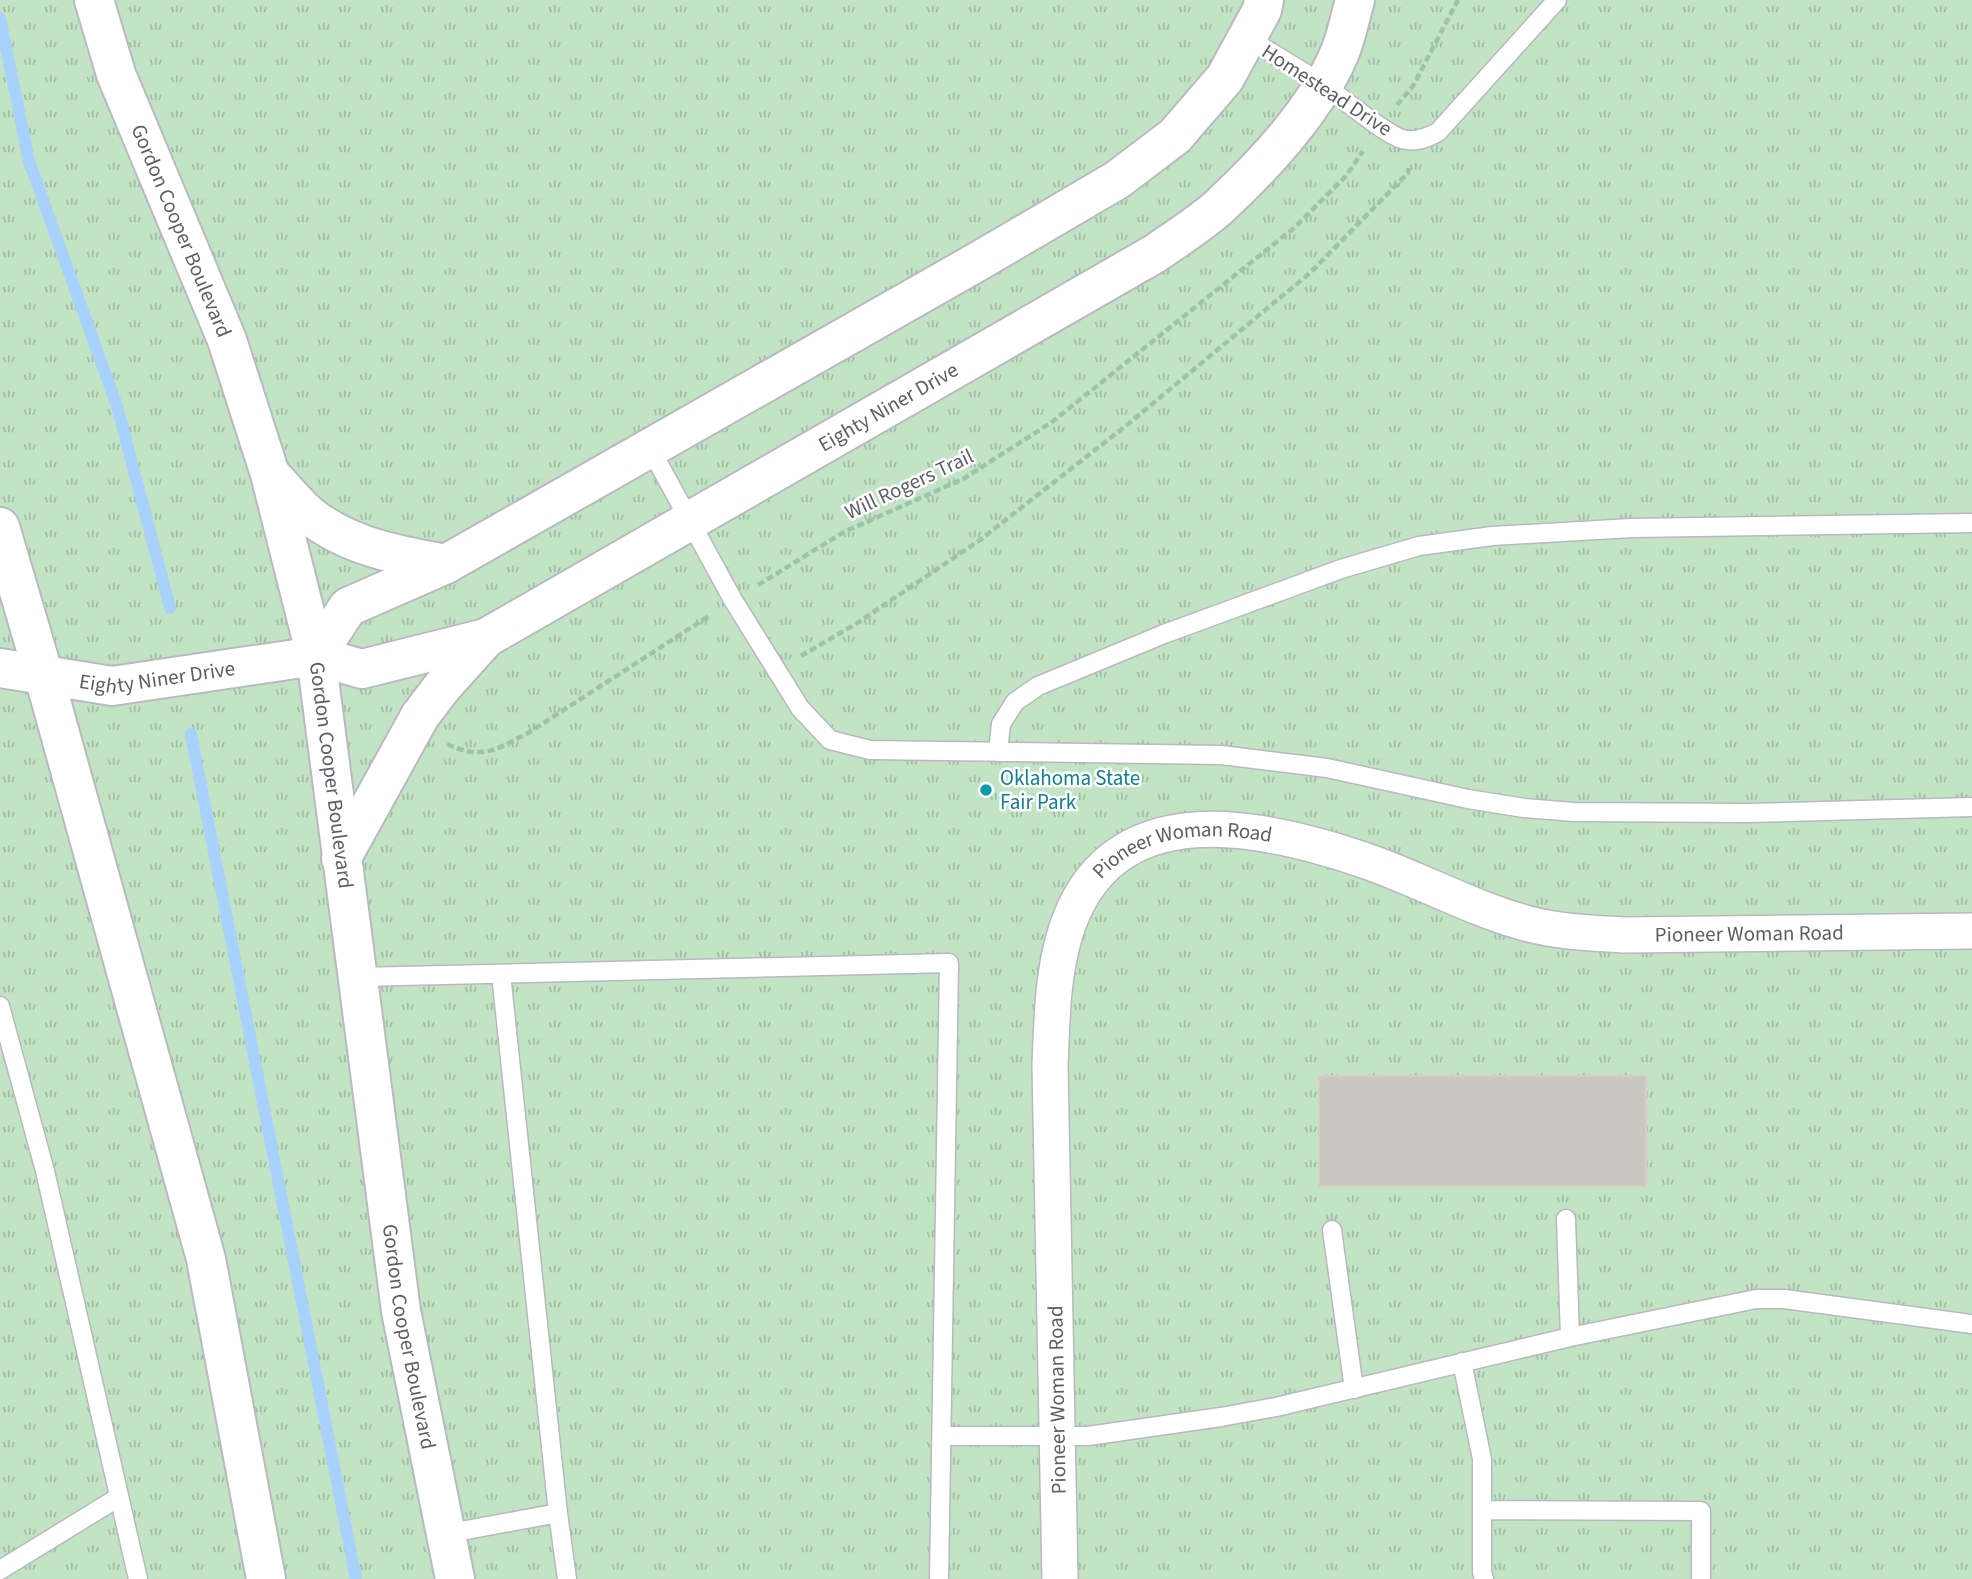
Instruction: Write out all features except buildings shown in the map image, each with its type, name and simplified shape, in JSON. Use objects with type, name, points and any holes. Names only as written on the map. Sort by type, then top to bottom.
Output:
[{"type":"street","name":"Gordon Cooper Boulevard","points":[[94,0],[116,75],[227,340],[271,474],[316,656],[401,1311],[454,1579]]},
{"type":"street","points":[[316,656],[348,607],[446,564],[1116,180],[1175,136],[1225,78],[1262,10],[1264,0]]},
{"type":"street","name":"Eighty Niner Drive","points":[[0,668],[112,686],[316,656],[362,669],[486,638],[1156,253],[1220,206],[1252,174],[1298,120],[1324,85],[1340,51],[1355,0]]},
{"type":"street","points":[[271,474],[300,506],[321,524],[344,537],[365,546],[446,564]]},
{"type":"street","points":[[0,527],[206,1259],[266,1579]]},
{"type":"street","points":[[341,859],[420,716],[486,638]]},
{"type":"street","name":"Pioneer Woman Road","points":[[1060,1579],[1050,1065],[1056,977],[1065,932],[1091,880],[1112,860],[1138,844],[1190,830],[1224,828],[1295,839],[1373,863],[1494,914],[1536,926],[1573,932],[1625,935],[1972,931]]},
{"type":"lane","name":"Homestead Drive","points":[[1247,38],[1324,85],[1389,132],[1402,139],[1415,141],[1438,132],[1557,0]]},
{"type":"lane","points":[[650,448],[733,600],[776,670],[800,708],[830,740],[870,750],[1221,755],[1327,768],[1468,799],[1524,808],[1574,811],[1748,813],[1972,807]]},
{"type":"lane","points":[[998,752],[1001,724],[1015,702],[1038,686],[1202,620],[1341,569],[1419,546],[1492,536],[1632,528],[1972,523]]},
{"type":"lane","points":[[357,978],[949,964],[939,1579]]},
{"type":"lane","points":[[501,974],[567,1579]]},
{"type":"lane","points":[[0,1006],[45,1171],[138,1579]]},
{"type":"lane","points":[[1566,1219],[1570,1337]]},
{"type":"lane","points":[[1332,1230],[1354,1389]]},
{"type":"lane","points":[[942,1436],[1058,1437],[1122,1433],[1276,1407],[1570,1337],[1756,1299],[1784,1299],[1972,1324]]},
{"type":"lane","points":[[1462,1362],[1482,1459],[1484,1579]]},
{"type":"lane","points":[[0,1570],[119,1497]]},
{"type":"lane","points":[[1482,1510],[1701,1511],[1701,1579]]},
{"type":"lane","points":[[445,1534],[558,1513]]},
{"type":"path","points":[[1413,86],[1458,0]]},
{"type":"path","points":[[776,670],[859,622],[980,540],[1148,408],[1311,272],[1408,173],[1414,158],[1415,141]]},
{"type":"path","name":"Will Rogers Trail","points":[[447,744],[476,754],[503,746],[528,733],[733,600],[844,532],[963,479],[1052,422],[1294,228],[1346,176]]},
{"type":"green space","name":"Oklahoma State Fair Park","points":[[0,0],[1972,0],[1972,1579],[0,1579]]},
{"type":"waterway","points":[[0,18],[29,161],[117,406],[170,608]]},
{"type":"waterway","points":[[191,734],[356,1579]]},
{"type":"place","name":"Oklahoma State Fair Park","points":[[986,790]]}]
